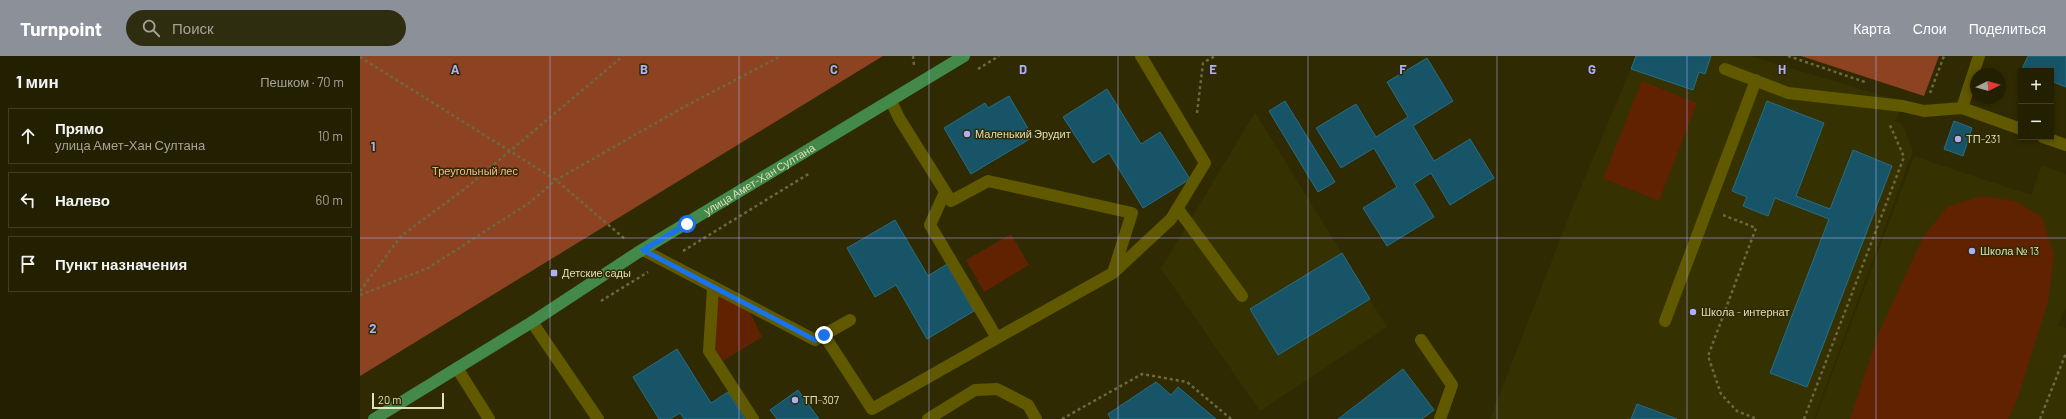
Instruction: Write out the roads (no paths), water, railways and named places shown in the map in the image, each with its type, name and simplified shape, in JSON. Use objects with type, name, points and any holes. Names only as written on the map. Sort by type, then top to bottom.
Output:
[{"type":"main road","name":"улица Амет-Хан Султана","points":[[374,419],[532,322],[640,252],[964,56]]},
{"type":"lane","points":[[824,335],[872,410],[1113,273],[1171,219],[1205,163],[1141,56]]},
{"type":"lane","points":[[1962,108],[1979,56]]},
{"type":"lane","points":[[1725,69],[1788,93],[1903,106],[1924,111],[1962,108],[2018,128]]},
{"type":"lane","points":[[1664,321],[1756,80]]},
{"type":"lane","points":[[891,101],[899,118],[951,201],[988,181],[1132,214],[1113,273]]},
{"type":"lane","points":[[2052,140],[2066,145]]},
{"type":"lane","points":[[945,192],[930,225],[997,338]]},
{"type":"lane","points":[[1178,209],[1242,296]]},
{"type":"lane","points":[[640,252],[665,262],[815,340],[850,320]]},
{"type":"lane","points":[[713,288],[709,351],[753,419]]},
{"type":"lane","points":[[532,322],[598,419]]},
{"type":"lane","points":[[1421,340],[1452,385],[1440,419]]},
{"type":"lane","points":[[457,368],[489,419]]},
{"type":"lane","points":[[928,419],[975,390],[997,389],[1028,405],[1036,419]]},
{"type":"place","name":"Маленький Эрудит","points":[[967,134]]},
{"type":"place","name":"ТП-231","points":[[1958,139]]},
{"type":"place","name":"Школа № 13","points":[[1972,251]]},
{"type":"place","name":"Детские сады","points":[[554,273]]},
{"type":"place","name":"Школа - интернат","points":[[1693,312]]},
{"type":"place","name":"ТП-307","points":[[795,400]]},
{"type":"park label","name":"Треугольный лес","points":[[475,171]]}]
